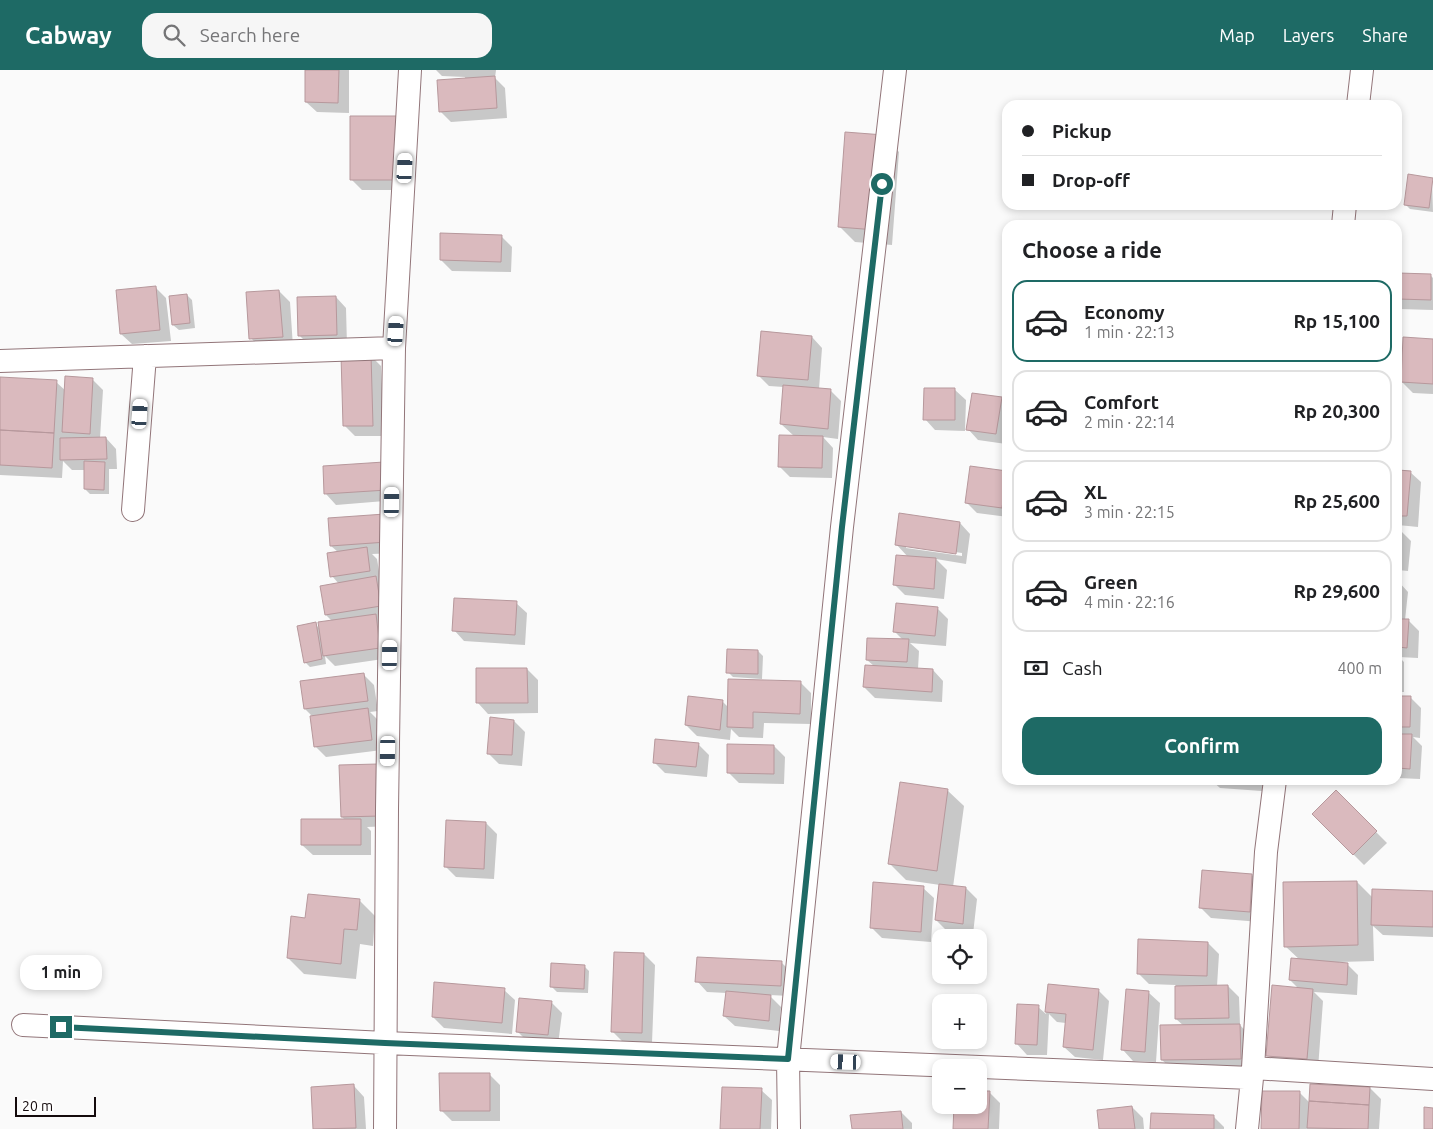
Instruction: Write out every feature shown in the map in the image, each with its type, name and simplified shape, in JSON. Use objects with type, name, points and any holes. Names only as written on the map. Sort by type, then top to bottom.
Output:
[{"type":"street","points":[[385,1129],[387,809],[394,348],[410,70]]},
{"type":"street","points":[[789,1129],[788,1059],[842,527],[895,70]]},
{"type":"street","points":[[1359,100],[1362,70]]},
{"type":"street","points":[[0,361],[394,348]]},
{"type":"street","points":[[133,510],[145,356]]},
{"type":"street","points":[[1247,1129],[1266,852],[1274,785]]},
{"type":"street","points":[[23,1025],[385,1043],[788,1059],[1433,1078]]},
{"type":"building","points":[[305,70],[339,70],[338,103],[305,102]]},
{"type":"building","points":[[495,76],[497,108],[439,112],[437,80]]},
{"type":"building","points":[[350,116],[398,116],[397,180],[350,180]]},
{"type":"building","points":[[845,132],[884,135],[876,230],[838,227]]},
{"type":"building","points":[[1408,174],[1433,178],[1429,208],[1404,205]]},
{"type":"building","points":[[440,233],[502,235],[501,262],[440,260]]},
{"type":"building","points":[[1402,273],[1431,274],[1431,300],[1402,299]]},
{"type":"building","points":[[156,286],[160,330],[120,334],[116,290]]},
{"type":"building","points":[[279,290],[283,337],[249,339],[246,292]]},
{"type":"building","points":[[187,294],[190,323],[172,325],[169,296]]},
{"type":"building","points":[[336,296],[337,335],[298,336],[297,297]]},
{"type":"building","points":[[761,331],[812,336],[808,380],[757,376]]},
{"type":"building","points":[[1403,337],[1433,339],[1433,384],[1402,382]]},
{"type":"building","points":[[371,354],[373,426],[343,426],[341,355]]},
{"type":"building","points":[[65,376],[93,378],[90,434],[62,432]]},
{"type":"building","points":[[0,377],[57,380],[54,433],[0,430]]},
{"type":"building","points":[[783,385],[831,389],[828,429],[780,424]]},
{"type":"building","points":[[924,388],[955,388],[955,420],[923,420]]},
{"type":"building","points":[[972,393],[1002,397],[996,434],[966,430]]},
{"type":"building","points":[[0,430],[54,433],[52,468],[0,465]]},
{"type":"building","points":[[779,435],[823,436],[822,468],[778,467]]},
{"type":"building","points":[[106,437],[107,459],[60,460],[60,438]]},
{"type":"building","points":[[84,461],[105,462],[104,490],[84,489]]},
{"type":"building","points":[[384,462],[387,490],[324,494],[323,466]]},
{"type":"building","points":[[970,466],[1002,470],[1002,508],[965,503]]},
{"type":"building","points":[[1402,470],[1411,471],[1407,516],[1402,516]]},
{"type":"building","points":[[899,513],[960,522],[956,554],[895,545]]},
{"type":"building","points":[[385,514],[387,542],[330,546],[328,518]]},
{"type":"building","points":[[367,547],[370,571],[330,577],[327,553]]},
{"type":"building","points":[[896,555],[936,558],[934,589],[893,585]]},
{"type":"building","points":[[376,576],[381,606],[325,615],[320,586]]},
{"type":"building","points":[[454,598],[517,601],[515,635],[452,631]]},
{"type":"building","points":[[896,603],[938,607],[935,636],[893,632]]},
{"type":"building","points":[[376,614],[380,648],[323,656],[318,622]]},
{"type":"building","points":[[1402,619],[1409,619],[1407,648],[1402,647]]},
{"type":"building","points":[[316,622],[322,659],[304,663],[297,626]]},
{"type":"building","points":[[867,638],[909,639],[907,662],[866,660]]},
{"type":"building","points":[[727,649],[758,650],[758,674],[726,673]]},
{"type":"building","points":[[865,665],[933,669],[932,692],[863,687]]},
{"type":"building","points":[[476,668],[527,668],[528,703],[476,703]]},
{"type":"building","points":[[364,673],[368,701],[304,709],[300,681]]},
{"type":"building","points":[[728,679],[801,681],[800,714],[753,712],[753,728],[727,727]]},
{"type":"building","points":[[688,696],[723,700],[720,730],[685,725]]},
{"type":"building","points":[[1402,696],[1411,696],[1410,727],[1402,727]]},
{"type":"building","points":[[368,708],[372,740],[314,747],[310,716]]},
{"type":"building","points":[[490,717],[514,720],[512,755],[487,754]]},
{"type":"building","points":[[1402,734],[1412,734],[1410,769],[1402,768]]},
{"type":"building","points":[[655,739],[699,743],[696,767],[653,763]]},
{"type":"building","points":[[727,744],[774,745],[774,774],[727,773]]},
{"type":"building","points":[[378,764],[380,816],[341,817],[339,765]]},
{"type":"building","points":[[900,782],[948,789],[937,871],[888,864]]},
{"type":"building","points":[[1336,790],[1377,831],[1353,855],[1312,814]]},
{"type":"building","points":[[301,819],[361,819],[361,845],[301,845]]},
{"type":"building","points":[[446,820],[486,822],[484,869],[444,867]]},
{"type":"building","points":[[1202,870],[1252,874],[1250,912],[1199,908]]},
{"type":"building","points":[[1357,881],[1358,945],[1284,947],[1283,882]]},
{"type":"building","points":[[873,882],[924,886],[921,932],[870,928]]},
{"type":"building","points":[[939,884],[966,887],[963,924],[935,920]]},
{"type":"building","points":[[1372,889],[1433,891],[1433,927],[1371,925]]},
{"type":"building","points":[[308,894],[360,899],[357,930],[344,929],[341,964],[287,958],[291,916],[305,918]]},
{"type":"building","points":[[1138,939],[1208,942],[1207,976],[1137,974]]},
{"type":"building","points":[[614,952],[644,953],[642,1033],[611,1032]]},
{"type":"building","points":[[697,957],[782,961],[781,986],[695,982]]},
{"type":"building","points":[[1291,958],[1348,963],[1347,985],[1289,980]]},
{"type":"building","points":[[551,963],[585,965],[584,989],[550,987]]},
{"type":"building","points":[[434,982],[505,988],[502,1023],[432,1017]]},
{"type":"building","points":[[1048,984],[1099,989],[1093,1050],[1063,1047],[1066,1014],[1045,1012]]},
{"type":"building","points":[[1228,985],[1229,1018],[1175,1019],[1175,986]]},
{"type":"building","points":[[1272,985],[1313,989],[1307,1059],[1266,1056]]},
{"type":"building","points":[[1126,989],[1149,991],[1145,1052],[1121,1050]]},
{"type":"building","points":[[726,991],[771,995],[769,1021],[723,1016]]},
{"type":"building","points":[[519,998],[552,1001],[548,1035],[516,1032]]},
{"type":"building","points":[[1017,1004],[1039,1005],[1037,1045],[1015,1044]]},
{"type":"building","points":[[1240,1024],[1241,1059],[1161,1060],[1160,1025]]},
{"type":"building","points":[[439,1073],[490,1073],[490,1111],[440,1111]]},
{"type":"building","points":[[354,1084],[356,1128],[313,1129],[311,1087]]},
{"type":"building","points":[[1310,1084],[1370,1087],[1369,1105],[1309,1101]]},
{"type":"building","points":[[722,1087],[762,1088],[760,1129],[720,1129]]},
{"type":"building","points":[[987,1091],[990,1091],[988,1129],[953,1129],[954,1114],[987,1114]]},
{"type":"building","points":[[1262,1091],[1300,1091],[1299,1129],[1261,1129]]},
{"type":"building","points":[[1309,1101],[1369,1105],[1368,1129],[1307,1128]]},
{"type":"building","points":[[1132,1106],[1135,1129],[1099,1129],[1097,1110]]},
{"type":"building","points":[[1424,1107],[1433,1108],[1433,1129],[1424,1129]]},
{"type":"building","points":[[901,1111],[903,1129],[852,1129],[850,1115]]},
{"type":"building","points":[[1151,1113],[1214,1115],[1214,1129],[1150,1129]]},
{"type":"route","points":[[61,1027],[385,1043],[788,1059],[842,527],[882,184]]}]
